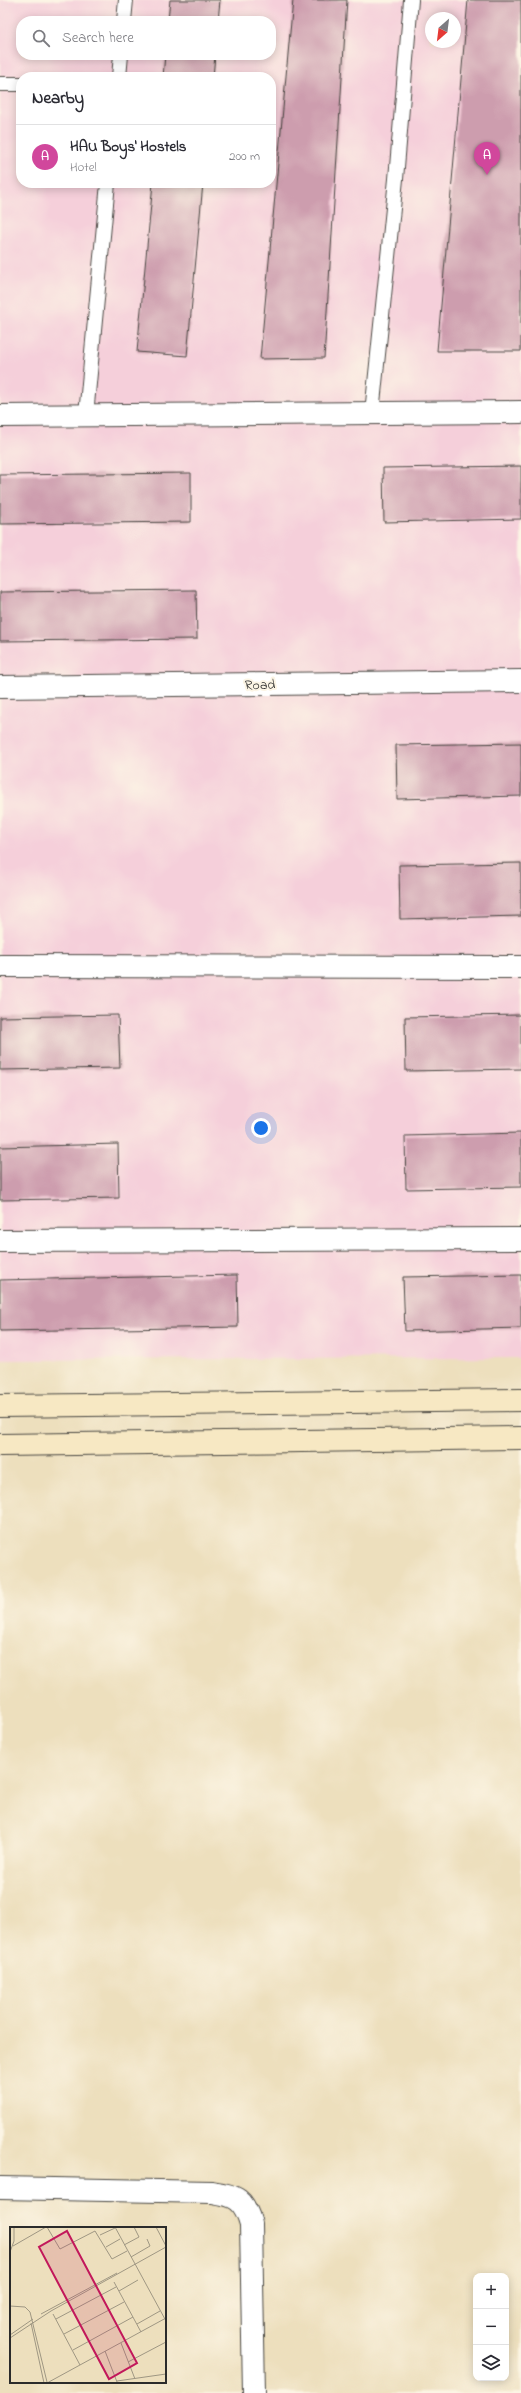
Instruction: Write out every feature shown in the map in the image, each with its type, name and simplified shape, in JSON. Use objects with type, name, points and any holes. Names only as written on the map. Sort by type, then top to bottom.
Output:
[{"type":"main road","points":[[0,1406],[521,1400]]},
{"type":"main road","points":[[0,1445],[521,1438]]},
{"type":"street","points":[[0,416],[521,412]]},
{"type":"street","name":"Road","points":[[0,687],[521,681]]},
{"type":"street","points":[[0,966],[521,967]]},
{"type":"street","points":[[0,1241],[521,1239]]},
{"type":"street","points":[[0,2188],[212,2192],[230,2195],[242,2201],[251,2224],[254,2393]]},
{"type":"lane","points":[[124,16],[126,0]]},
{"type":"lane","points":[[372,413],[396,179],[411,0]]},
{"type":"lane","points":[[119,72],[121,60]]},
{"type":"lane","points":[[0,84],[16,84]]},
{"type":"lane","points":[[86,415],[108,188]]},
{"type":"shaded area","points":[[0,0],[521,0],[521,1358],[0,1360]]},
{"type":"building","points":[[170,0],[220,0],[218,16],[168,16]]},
{"type":"building","points":[[293,0],[347,0],[324,358],[260,359]]},
{"type":"building","points":[[468,0],[521,0],[521,351],[437,351]]},
{"type":"building","points":[[165,60],[215,60],[213,72],[163,72]]},
{"type":"building","points":[[153,188],[203,188],[187,356],[137,352]]},
{"type":"building","points":[[521,466],[521,519],[384,522],[383,468]]},
{"type":"building","points":[[191,473],[191,522],[0,524],[0,475]]},
{"type":"building","points":[[196,590],[197,639],[0,641],[0,592]]},
{"type":"building","points":[[521,743],[521,796],[397,799],[396,745]]},
{"type":"building","points":[[521,863],[521,916],[400,919],[399,865]]},
{"type":"building","points":[[118,1015],[120,1068],[0,1070],[0,1017]]},
{"type":"building","points":[[521,1015],[521,1069],[406,1071],[405,1017]]},
{"type":"building","points":[[521,1133],[521,1187],[406,1189],[405,1136]]},
{"type":"building","points":[[118,1144],[119,1198],[0,1200],[0,1147]]},
{"type":"building","points":[[237,1275],[238,1327],[0,1331],[0,1280]]},
{"type":"building","points":[[521,1275],[521,1328],[405,1331],[403,1277]]},
{"type":"place","name":"HAU Boys' Hostels","points":[[487,175]]}]
